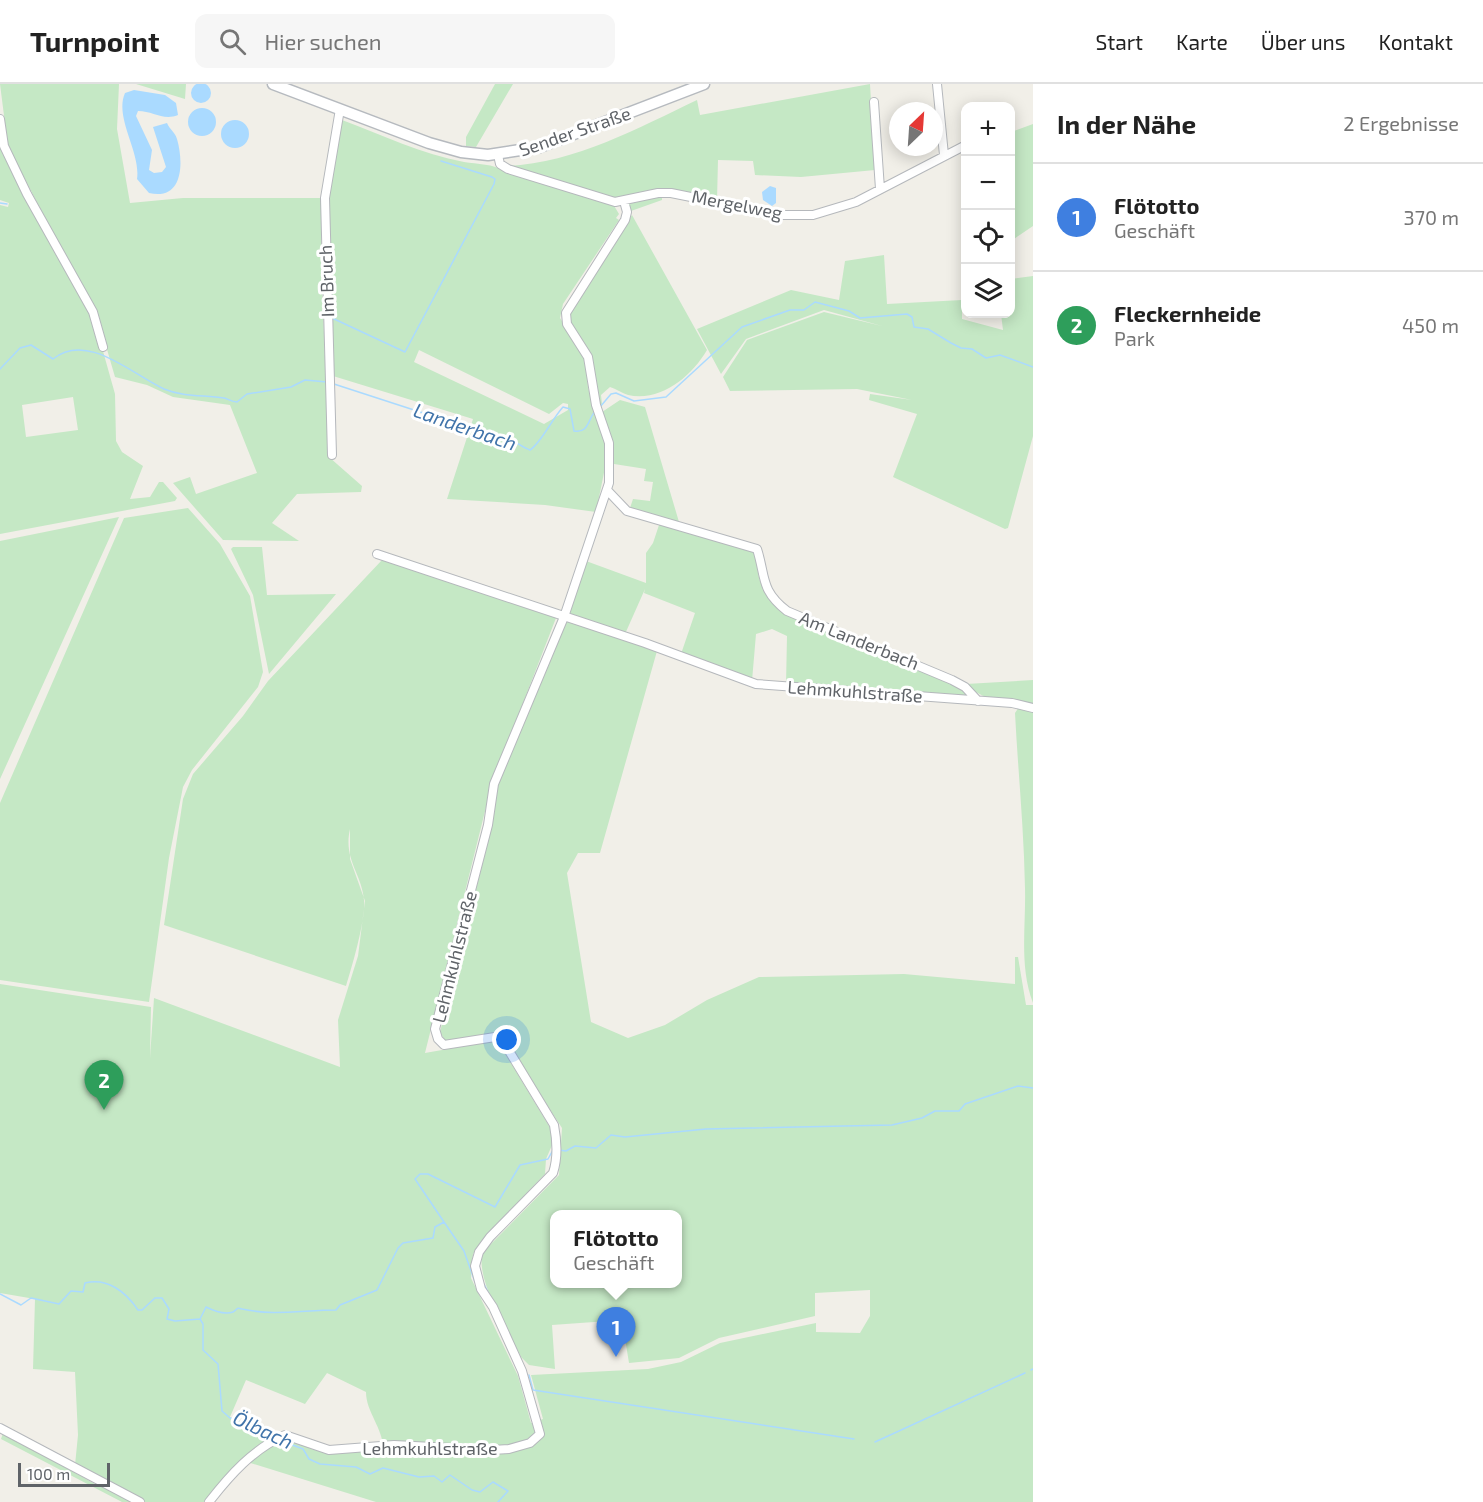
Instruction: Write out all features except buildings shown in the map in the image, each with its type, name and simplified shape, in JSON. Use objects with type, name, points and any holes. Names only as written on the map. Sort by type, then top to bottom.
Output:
[{"type":"main road","name":"Sender Straße","points":[[273,84],[461,152],[498,155],[540,147],[704,84]]},
{"type":"street","points":[[937,84],[944,155]]},
{"type":"street","points":[[874,102],[880,189]]},
{"type":"street","name":"Im Bruch","points":[[332,454],[325,198],[340,109]]},
{"type":"street","points":[[0,119],[4,146],[27,194],[93,312],[103,347]]},
{"type":"street","name":"Mergelweg","points":[[624,201],[658,193],[671,193],[780,215],[813,215],[840,209],[961,147]]},
{"type":"street","points":[[498,155],[500,164],[508,169],[615,202],[624,201]]},
{"type":"street","name":"Lehmkuhlstraße","points":[[209,1502],[229,1477],[270,1443],[282,1437],[289,1436],[329,1450],[394,1446],[492,1450],[509,1449],[530,1443],[540,1434],[522,1371],[493,1307],[481,1289],[475,1266],[479,1252],[490,1237],[553,1173],[556,1147],[554,1125],[502,1041],[495,1036],[444,1045],[438,1039],[435,1029],[488,825],[494,784],[564,617],[607,490],[610,474],[609,443],[596,405],[588,357],[567,324],[566,313],[625,220],[627,212],[624,201]]},
{"type":"street","name":"Am Landerbach","points":[[607,490],[627,511],[757,549],[764,585],[769,595],[786,611],[952,680],[965,687],[978,700]]},
{"type":"street","name":"Lehmkuhlstraße","points":[[377,554],[645,643],[756,684],[978,700],[1033,708]]},
{"type":"street","points":[[0,1428],[140,1502]]},
{"type":"green space","points":[[0,84],[119,84],[117,129],[130,203],[183,198],[322,198],[321,259],[329,457],[362,486],[361,492],[297,494],[272,523],[299,541],[223,540],[173,483],[190,477],[196,494],[257,473],[230,405],[173,397],[147,385],[115,377],[106,346],[71,267],[8,147]]},
{"type":"green space","points":[[136,84],[186,84],[185,99]]},
{"type":"green space","points":[[495,84],[513,84],[476,147],[466,146],[466,137]]},
{"type":"green space","points":[[870,84],[875,170],[801,177],[755,175],[753,161],[718,160],[717,200],[687,192],[658,190],[615,199],[507,166],[557,158],[581,151],[629,132],[697,100],[700,115]]},
{"type":"green space","points":[[342,120],[433,154],[495,167],[613,204],[619,214],[616,218],[619,220],[563,304],[560,318],[586,358],[588,388],[602,430],[607,458],[596,512],[545,505],[447,499],[473,419],[333,376],[328,198]],"holes":[[[419,350],[549,414],[563,403],[568,404],[568,410],[544,424],[414,362]]]},
{"type":"green space","points":[[1033,124],[1033,226],[1015,238],[1015,156],[1015,131]]},
{"type":"green space","points":[[0,137],[2,153],[92,312],[115,394],[116,441],[122,452],[143,466],[130,499],[150,497],[159,482],[163,482],[177,498],[175,501],[0,534],[0,205],[8,207],[9,203],[0,200]],"holes":[[[73,397],[78,430],[26,437],[22,405]]]},
{"type":"green space","points":[[662,194],[662,200],[631,211],[628,203]]},
{"type":"green space","points":[[632,215],[707,350],[684,378],[663,391],[640,396],[628,395],[610,387],[601,395],[602,404],[599,407],[591,357],[570,323],[569,314]]},
{"type":"green space","points":[[884,255],[887,304],[961,300],[962,319],[1003,330],[1002,318],[1015,318],[1015,278],[1033,276],[1033,436],[1008,528],[1005,529],[893,477],[917,414],[869,400],[870,394],[912,400],[857,389],[730,391],[723,377],[747,340],[824,312],[882,326],[824,310],[746,339],[721,374],[697,329],[791,290],[839,300],[845,261]]},
{"type":"green space","points":[[620,400],[645,407],[679,522],[630,508],[633,499],[650,501],[653,482],[644,481],[646,469],[614,464],[608,428],[602,412]]},
{"type":"green space","points":[[188,508],[220,544],[250,596],[263,672],[258,687],[192,770],[183,787],[169,858],[149,1002],[0,980],[0,803],[124,518]]},
{"type":"green space","points":[[119,517],[0,779],[0,541]]},
{"type":"green space","points":[[660,522],[755,551],[762,586],[784,611],[808,624],[873,648],[958,686],[970,695],[969,698],[786,685],[787,636],[772,629],[756,634],[752,681],[681,654],[695,613],[644,593],[645,589],[625,634],[572,617],[568,611],[586,561],[646,583],[646,553],[653,543]]},
{"type":"green space","points":[[233,547],[262,547],[267,595],[336,594],[269,674],[253,595],[231,549]]},
{"type":"green space","points":[[382,560],[556,618],[492,783],[425,1053],[493,1041],[500,1045],[552,1131],[553,1143],[546,1159],[545,1174],[489,1232],[473,1254],[471,1278],[518,1376],[531,1423],[543,1419],[531,1375],[648,1369],[681,1362],[720,1343],[816,1323],[816,1332],[860,1333],[870,1316],[870,1290],[815,1293],[815,1316],[719,1338],[679,1358],[629,1363],[622,1320],[552,1325],[555,1369],[529,1365],[521,1357],[488,1292],[482,1265],[482,1253],[559,1175],[562,1128],[500,1033],[446,1042],[440,1032],[492,826],[498,784],[566,621],[657,651],[600,853],[578,853],[567,873],[591,1022],[628,1038],[665,1025],[707,1000],[759,977],[904,974],[1015,984],[1015,957],[1018,957],[1026,1005],[1033,1005],[1033,1502],[376,1502],[241,1460],[206,1502],[145,1502],[75,1465],[78,1435],[75,1372],[33,1369],[35,1299],[0,1293],[0,984],[151,1007],[150,1058],[154,998],[340,1067],[338,1020],[358,956],[362,921],[346,986],[164,925],[183,799],[193,774],[243,716],[268,681]],"holes":[[[327,1373],[366,1392],[383,1448],[330,1452],[314,1450],[230,1417],[246,1380],[305,1404]]]},
{"type":"green space","points":[[1033,680],[1033,704],[990,698],[974,691],[966,684]]},
{"type":"green space","points":[[1019,707],[1033,710],[1033,1003],[1026,975],[1024,946],[1024,866],[1015,713]]},
{"type":"green space","points":[[3,1433],[95,1484],[99,1483],[134,1502],[122,1502],[1,1439]]},
{"type":"water","points":[[197,83],[205,83],[211,89],[211,97],[205,103],[197,103],[191,97],[191,89]]},
{"type":"water","points":[[134,90],[165,95],[176,103],[178,115],[173,117],[143,111],[138,111],[136,116],[152,150],[149,170],[154,173],[162,172],[166,167],[153,127],[167,123],[177,139],[180,159],[178,178],[175,186],[160,194],[149,193],[137,179],[135,158],[123,113],[125,93]]},
{"type":"water","points":[[202,108],[212,112],[216,122],[212,132],[202,136],[192,132],[188,122],[192,112]]},
{"type":"water","points":[[235,120],[245,124],[249,134],[245,144],[235,148],[225,144],[221,134],[225,124]]},
{"type":"water","points":[[770,186],[776,188],[776,203],[772,206],[763,200],[762,192]]},
{"type":"waterway","points":[[332,318],[405,352],[495,179],[441,161]]},
{"type":"waterway","points":[[0,203],[7,204]]},
{"type":"waterway","name":"Landerbach","points":[[600,407],[611,394],[616,393],[634,401],[666,397],[742,327],[790,310],[804,310],[815,302],[849,311],[860,318],[907,314],[912,317],[914,327],[928,329],[961,348],[972,349],[986,358],[1000,355],[1033,367]]},
{"type":"waterway","name":"Landerbach","points":[[0,369],[20,348],[31,345],[53,359],[66,352],[80,350],[95,352],[171,392],[224,398],[235,402],[247,394],[291,387],[305,380],[327,382]]},
{"type":"waterway","name":"Landerbach","points":[[334,384],[454,423],[493,433],[530,450],[563,407],[570,409],[574,431],[583,430],[596,410]]},
{"type":"waterway","points":[[559,1150],[566,1151],[575,1146],[596,1148],[611,1135],[625,1137],[706,1129],[892,1125],[922,1118],[935,1111],[959,1111],[965,1104],[1018,1086],[1033,1088]]},
{"type":"waterway","points":[[444,1222],[415,1179],[420,1174],[428,1174],[495,1207],[520,1165],[548,1159],[553,1150]]},
{"type":"waterway","points":[[200,1319],[206,1307],[226,1313],[239,1308],[276,1312],[336,1310],[340,1305],[377,1290],[398,1248],[403,1243],[433,1238],[435,1227],[444,1222],[464,1251],[475,1282]]},
{"type":"waterway","name":"Ölbach","points":[[0,1294],[21,1305],[31,1298],[59,1304],[71,1291],[83,1292],[85,1283],[101,1282],[122,1292],[138,1310],[142,1310],[155,1298],[162,1298],[169,1309],[167,1319],[175,1321],[200,1319],[203,1324],[203,1350],[218,1364],[222,1411],[230,1418],[275,1437]]},
{"type":"waterway","points":[[484,1284],[490,1296]]},
{"type":"waterway","points":[[875,1442],[1025,1373]]},
{"type":"waterway","points":[[529,1375],[533,1390],[854,1439]]},
{"type":"waterway","name":"Ölbach","points":[[282,1441],[303,1449],[309,1459],[320,1464],[356,1467],[370,1474],[383,1468],[419,1477],[434,1476],[442,1482],[450,1475],[472,1490],[480,1492],[493,1482],[508,1491],[498,1502]]},
{"type":"place","name":"Fleckernheide","points":[[104,1110]]},
{"type":"place","name":"Flötotto","points":[[616,1357]]}]
